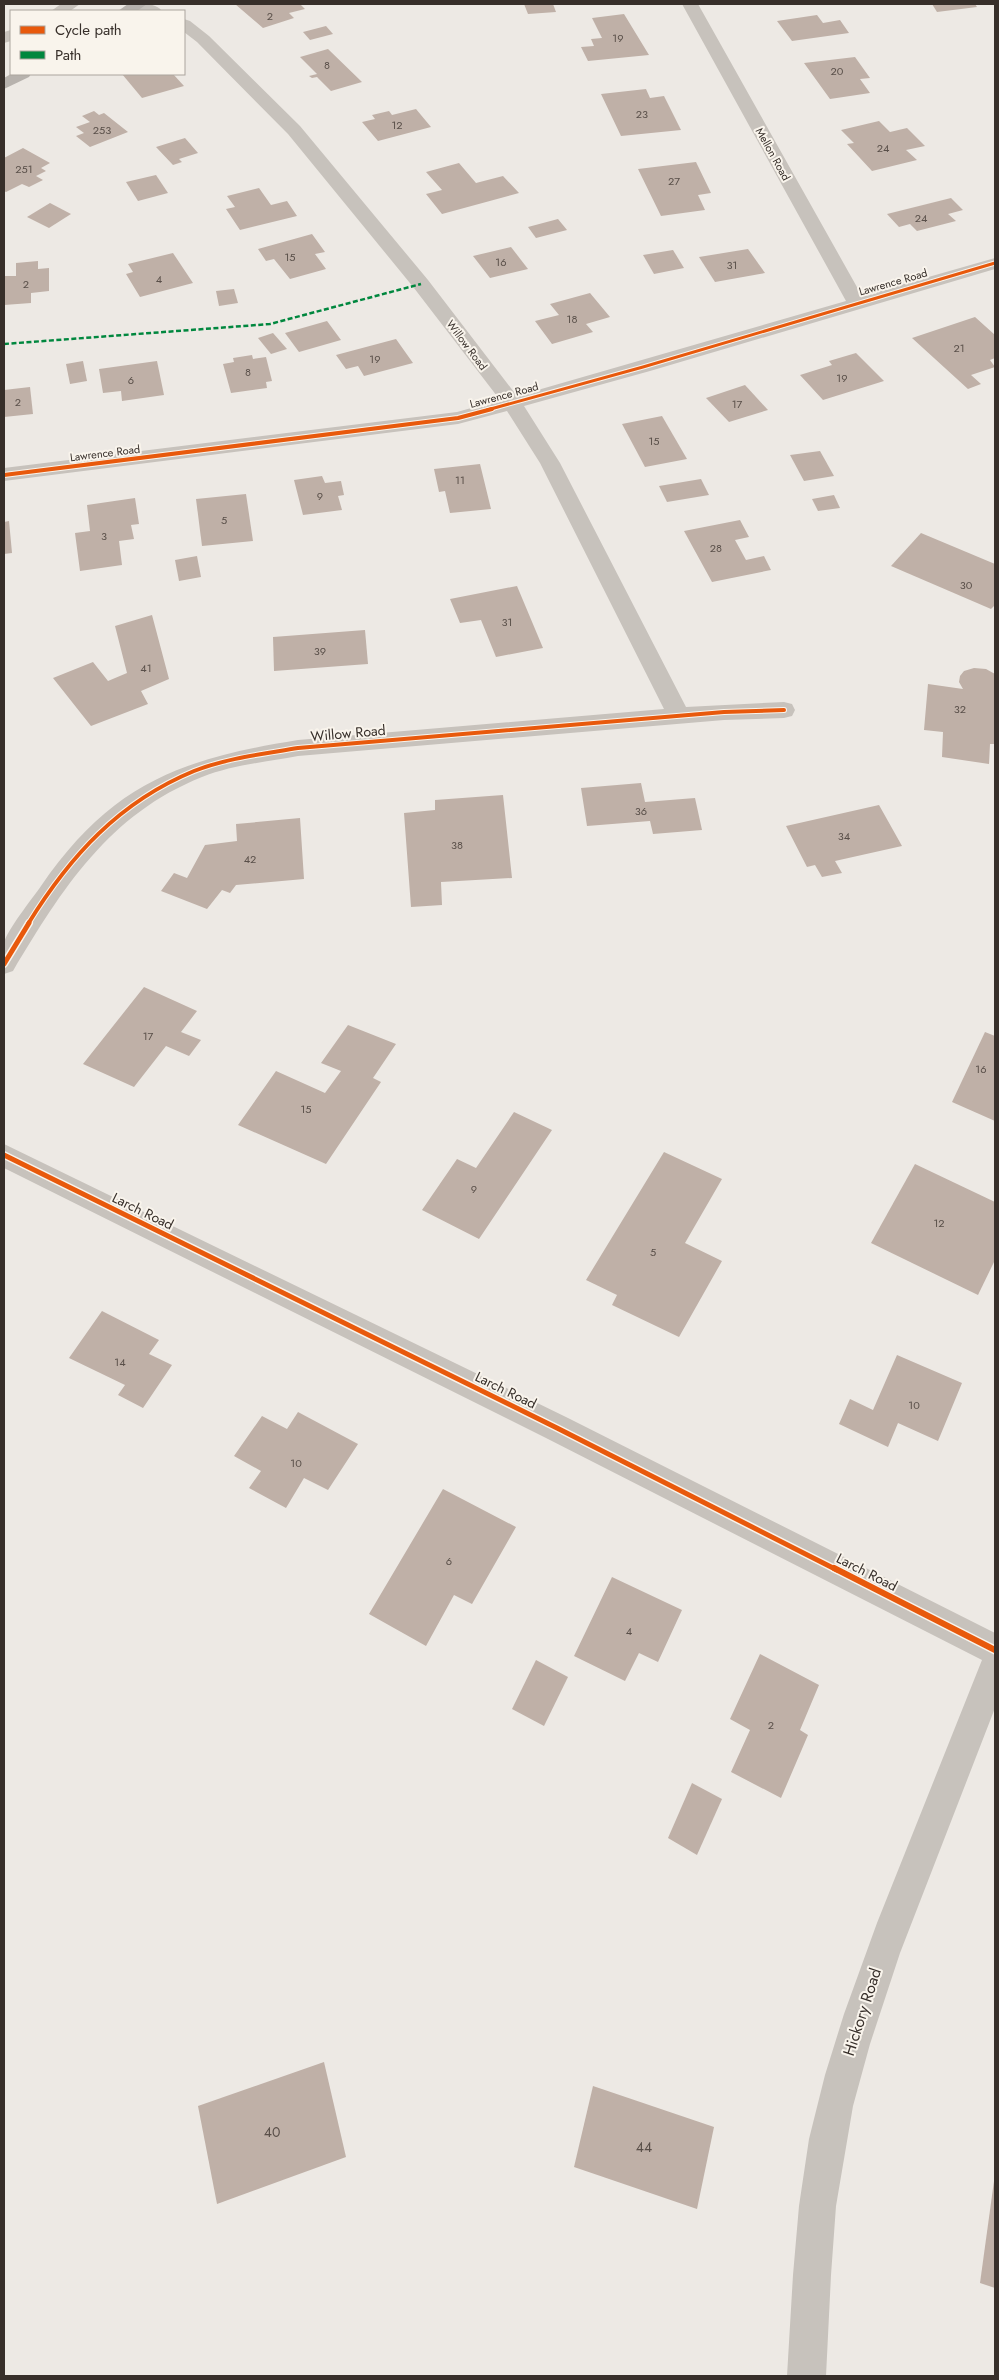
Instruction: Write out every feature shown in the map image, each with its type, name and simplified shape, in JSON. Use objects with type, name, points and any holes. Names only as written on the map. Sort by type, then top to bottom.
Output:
[{"type":"main road","points":[[4,84],[21,75]]},
{"type":"street","points":[[61,10],[72,4]]},
{"type":"street","name":"Mellon Road","points":[[690,4],[856,303]]},
{"type":"street","points":[[134,7],[149,10]]},
{"type":"street","name":"Willow Road","points":[[185,25],[203,39],[294,130],[421,284],[513,404],[550,463],[679,716]]},
{"type":"street","name":"Lawrence Road","points":[[4,475],[429,422],[513,404],[995,263]]},
{"type":"street","name":"Willow Road","points":[[4,964],[55,883],[97,832],[123,809],[152,790],[203,766],[236,758],[298,748],[679,716],[784,710]]},
{"type":"street","name":"Larch Road","points":[[4,1155],[557,1428],[995,1650]]},
{"type":"street","name":"Hickory Road","points":[[807,2376],[812,2272],[824,2169],[834,2108],[848,2056],[880,1957],[995,1667]]},
{"type":"building","points":[[235,4],[300,4],[305,9],[289,13],[294,18],[263,28]]},
{"type":"building","points":[[524,4],[553,4],[556,12],[528,14]]},
{"type":"building","points":[[932,4],[975,4],[977,7],[937,12]]},
{"type":"building","points":[[624,14],[649,55],[588,61],[581,47],[594,46],[591,39],[602,38],[592,18]]},
{"type":"building","points":[[817,15],[823,23],[840,20],[849,33],[792,41],[777,21]]},
{"type":"building","points":[[326,26],[333,34],[310,40],[303,32]]},
{"type":"building","points":[[328,49],[362,82],[331,91],[317,77],[312,78],[309,76],[317,74],[300,57]]},
{"type":"building","points":[[855,57],[870,78],[860,79],[870,93],[830,99],[804,63]]},
{"type":"building","points":[[123,75],[174,75],[184,86],[142,98]]},
{"type":"building","points":[[646,89],[650,98],[664,96],[681,130],[621,136],[601,94]]},
{"type":"building","points":[[416,109],[431,127],[378,141],[362,122],[375,119],[372,115],[389,111],[392,115]]},
{"type":"building","points":[[94,111],[99,115],[104,113],[128,132],[90,147],[76,136],[84,133],[76,127],[90,122],[82,116]]},
{"type":"building","points":[[879,121],[890,132],[907,128],[925,146],[906,150],[917,160],[872,171],[847,144],[854,143],[841,130]]},
{"type":"building","points":[[185,138],[198,153],[179,159],[182,162],[173,165],[156,147]]},
{"type":"building","points":[[23,148],[50,163],[41,168],[46,171],[36,176],[43,180],[29,187],[22,184],[6,192],[4,191],[4,158]]},
{"type":"building","points":[[696,162],[711,193],[698,195],[705,210],[661,216],[638,169]]},
{"type":"building","points":[[459,163],[476,183],[503,176],[519,193],[442,214],[426,194],[442,190],[426,172]]},
{"type":"building","points":[[156,175],[168,193],[138,201],[126,182]]},
{"type":"building","points":[[259,188],[271,205],[287,201],[297,216],[240,230],[226,209],[235,207],[227,196]]},
{"type":"building","points":[[951,198],[963,210],[948,214],[956,221],[917,231],[910,224],[899,227],[887,214]]},
{"type":"building","points":[[50,203],[71,214],[49,228],[27,217]]},
{"type":"building","points":[[558,219],[567,230],[536,238],[528,227]]},
{"type":"building","points":[[312,234],[325,252],[315,254],[326,269],[290,279],[274,259],[266,261],[258,249]]},
{"type":"building","points":[[511,247],[528,269],[490,278],[473,256]]},
{"type":"building","points":[[748,249],[765,273],[715,282],[699,257]]},
{"type":"building","points":[[673,250],[684,268],[654,274],[643,255]]},
{"type":"building","points":[[173,253],[193,283],[140,297],[126,274],[133,272],[128,264]]},
{"type":"building","points":[[38,261],[38,269],[49,268],[49,291],[31,293],[31,303],[4,305],[4,276],[16,276],[16,263]]},
{"type":"building","points":[[234,289],[238,303],[219,306],[216,291]]},
{"type":"building","points":[[590,293],[610,317],[586,324],[593,332],[552,344],[535,321],[559,315],[550,304]]},
{"type":"building","points":[[975,317],[995,335],[995,358],[990,360],[995,367],[971,375],[981,384],[968,389],[912,338]]},
{"type":"building","points":[[327,321],[341,340],[299,352],[285,333]]},
{"type":"building","points":[[273,333],[287,349],[271,354],[258,338]]},
{"type":"building","points":[[396,339],[413,363],[364,376],[358,366],[346,369],[336,355]]},
{"type":"building","points":[[856,353],[884,381],[823,400],[800,375],[832,365],[829,361]]},
{"type":"building","points":[[252,355],[253,359],[266,357],[272,381],[266,382],[267,388],[231,393],[223,364],[234,362],[233,358]]},
{"type":"building","points":[[83,361],[87,381],[70,384],[66,364]]},
{"type":"building","points":[[157,361],[164,395],[122,401],[121,391],[103,393],[99,369]]},
{"type":"building","points":[[745,385],[768,410],[729,422],[706,398]]},
{"type":"building","points":[[30,387],[33,414],[4,417],[4,390]]},
{"type":"building","points":[[662,416],[687,459],[645,467],[622,424]]},
{"type":"building","points":[[820,451],[834,476],[804,481],[790,455]]},
{"type":"building","points":[[480,464],[491,509],[450,513],[445,491],[439,492],[434,469]]},
{"type":"building","points":[[322,476],[325,483],[341,481],[344,495],[338,496],[342,510],[303,515],[294,480]]},
{"type":"building","points":[[701,479],[709,495],[667,502],[659,486]]},
{"type":"building","points":[[246,494],[253,541],[202,546],[196,499]]},
{"type":"building","points":[[834,495],[840,508],[818,511],[812,499]]},
{"type":"building","points":[[135,498],[139,524],[131,525],[134,539],[119,541],[122,565],[80,571],[75,533],[90,531],[87,505]]},
{"type":"building","points":[[740,520],[749,537],[735,540],[746,560],[764,556],[771,570],[712,582],[684,531]]},
{"type":"building","points":[[9,521],[12,553],[4,554],[4,522]]},
{"type":"building","points":[[921,533],[995,564],[995,605],[991,609],[891,566]]},
{"type":"building","points":[[197,556],[201,577],[179,581],[175,560]]},
{"type":"building","points":[[517,586],[543,648],[496,657],[481,620],[460,623],[450,599]]},
{"type":"building","points":[[152,615],[169,679],[141,691],[148,704],[91,726],[53,678],[93,662],[108,681],[127,673],[115,626]]},
{"type":"building","points":[[365,630],[368,664],[274,671],[273,637]]},
{"type":"building","points":[[974,668],[986,669],[995,674],[995,744],[990,744],[989,764],[942,757],[943,732],[924,730],[928,684],[963,689],[959,682],[960,676],[964,671]]},
{"type":"building","points":[[641,783],[645,802],[695,798],[702,830],[653,834],[650,821],[587,826],[581,788]]},
{"type":"building","points":[[503,795],[512,878],[441,882],[442,905],[411,907],[404,813],[435,810],[435,800]]},
{"type":"building","points":[[879,805],[902,846],[835,861],[842,873],[822,877],[815,865],[807,867],[786,826]]},
{"type":"building","points":[[300,818],[304,879],[236,885],[230,893],[222,890],[207,909],[161,891],[174,873],[187,878],[205,845],[237,841],[236,824]]},
{"type":"building","points":[[144,987],[197,1011],[181,1032],[201,1040],[189,1056],[166,1046],[134,1087],[83,1064]]},
{"type":"building","points":[[348,1025],[396,1044],[373,1078],[381,1082],[326,1164],[238,1125],[276,1071],[325,1093],[341,1071],[321,1063]]},
{"type":"building","points":[[985,1032],[995,1036],[995,1121],[952,1102]]},
{"type":"building","points":[[514,1112],[552,1130],[479,1239],[422,1210],[457,1159],[476,1168]]},
{"type":"building","points":[[664,1152],[722,1179],[685,1243],[722,1261],[679,1337],[612,1305],[617,1295],[586,1280]]},
{"type":"building","points":[[915,1164],[995,1202],[995,1260],[978,1295],[871,1243]]},
{"type":"building","points":[[102,1311],[159,1340],[149,1354],[172,1365],[143,1408],[118,1395],[125,1385],[69,1358]]},
{"type":"building","points":[[897,1355],[962,1383],[938,1441],[898,1423],[888,1447],[839,1424],[850,1399],[873,1410]]},
{"type":"building","points":[[298,1412],[358,1444],[328,1490],[304,1478],[286,1508],[249,1488],[261,1471],[234,1456],[262,1416],[287,1429]]},
{"type":"building","points":[[443,1489],[516,1527],[472,1604],[454,1595],[426,1646],[369,1614]]},
{"type":"building","points":[[612,1577],[682,1610],[658,1662],[639,1653],[625,1681],[574,1656]]},
{"type":"building","points":[[760,1654],[819,1685],[800,1730],[808,1735],[781,1798],[731,1772],[750,1730],[730,1719]]},
{"type":"building","points":[[536,1660],[568,1677],[544,1726],[512,1709]]},
{"type":"building","points":[[692,1783],[722,1799],[697,1855],[668,1838]]},
{"type":"building","points":[[324,2062],[346,2157],[217,2204],[198,2106]]},
{"type":"building","points":[[593,2086],[714,2127],[697,2209],[574,2167]]},
{"type":"building","points":[[995,2181],[995,2288],[980,2283]]},
{"type":"marked path","points":[[4,344],[270,324],[421,284]]},
{"type":"cycle path","points":[[4,475],[458,418],[643,367],[995,263]]},
{"type":"cycle path","points":[[4,964],[32,917],[60,877],[89,842],[120,813],[155,789],[195,771],[242,757],[298,748],[724,712],[784,710]]},
{"type":"cycle path","points":[[4,1155],[557,1428],[995,1650]]}]
